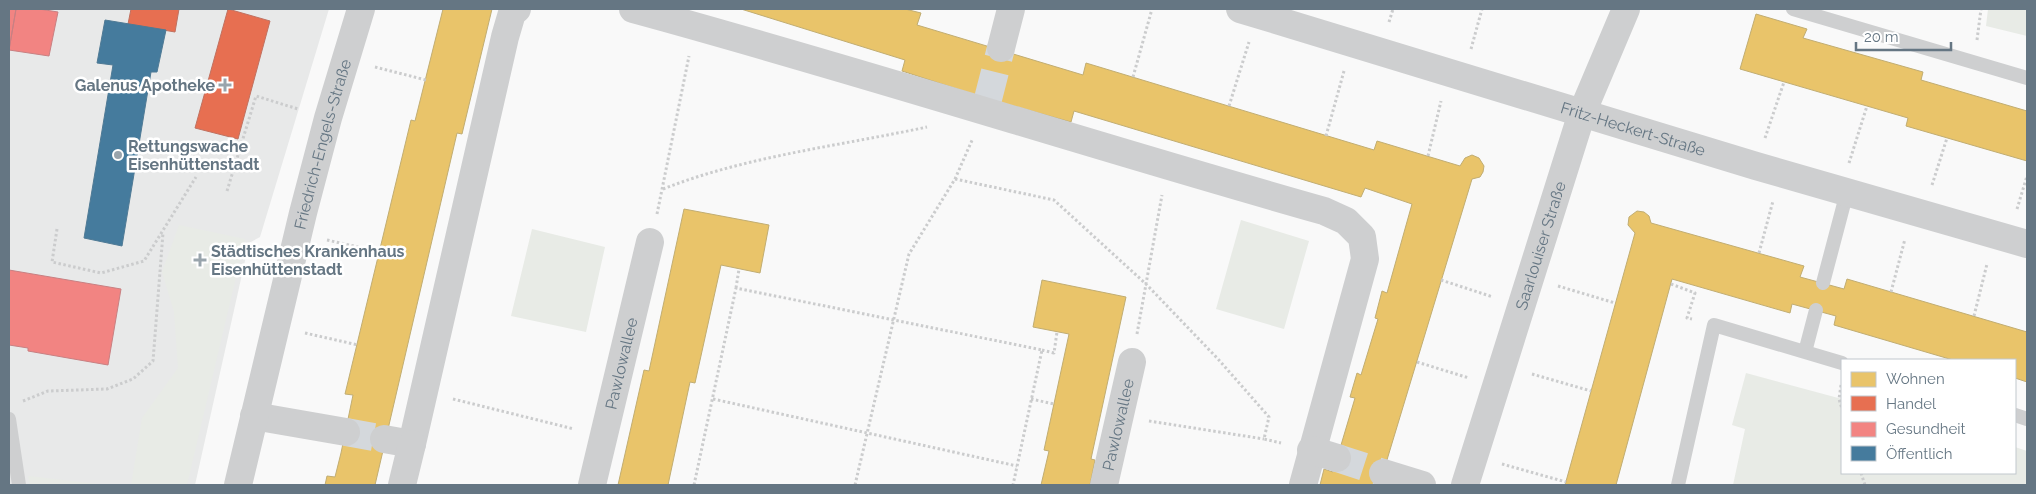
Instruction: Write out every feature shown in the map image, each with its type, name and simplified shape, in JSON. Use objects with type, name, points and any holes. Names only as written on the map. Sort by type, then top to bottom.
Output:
[{"type":"street","name":"Friedrich-Engels-Straße","points":[[238,485],[297,234],[328,118],[361,9]]},
{"type":"street","points":[[402,485],[505,37],[512,13],[517,9]]},
{"type":"street","points":[[633,9],[986,105],[1158,164],[1324,211],[1346,220],[1362,237],[1365,259],[1311,450],[1303,485]]},
{"type":"street","points":[[1001,48],[1011,9]]},
{"type":"street","name":"Saarlouiser Straße","points":[[1465,485],[1582,113],[1626,9]]},
{"type":"street","name":"Fritz-Heckert-Straße","points":[[1249,12],[1768,169],[2027,244]]},
{"type":"street","name":"Pawlowallee","points":[[592,485],[650,242]]},
{"type":"street","name":"Pawlowallee","points":[[1104,485],[1132,362]]},
{"type":"street","points":[[254,416],[346,432]]},
{"type":"street","points":[[384,439],[412,444]]},
{"type":"street","points":[[1311,450],[1337,458]]},
{"type":"street","points":[[1383,473],[1422,485]]},
{"type":"lane","points":[[1793,9],[2027,78]]},
{"type":"lane","points":[[1823,283],[1844,191]]},
{"type":"lane","points":[[1805,352],[1816,310]]},
{"type":"lane","points":[[1678,485],[1714,325],[1841,363]]},
{"type":"lane","points":[[9,419],[18,485]]},
{"type":"path","points":[[1134,77],[1152,9]]},
{"type":"path","points":[[1428,156],[1455,75],[1482,9]]},
{"type":"path","points":[[1973,63],[1981,9]]},
{"type":"path","points":[[1230,106],[1249,12]]},
{"type":"path","points":[[650,242],[663,189],[695,26]]},
{"type":"path","points":[[1326,136],[1351,44]]},
{"type":"path","points":[[346,60],[426,80]]},
{"type":"path","points":[[1759,253],[1768,169],[1784,82]]},
{"type":"path","points":[[228,191],[256,96],[328,118]]},
{"type":"path","points":[[855,485],[909,254],[955,179],[986,105]]},
{"type":"path","points":[[1844,191],[1867,106]]},
{"type":"path","points":[[663,189],[693,177],[768,159],[934,125]]},
{"type":"path","points":[[1891,292],[1918,212],[1947,138]]},
{"type":"path","points":[[1132,362],[1162,196],[1158,164]]},
{"type":"path","points":[[57,229],[52,262],[101,273],[144,261],[196,177]]},
{"type":"path","points":[[955,179],[1054,200],[1146,284],[1218,358],[1269,416],[1264,440]]},
{"type":"path","points":[[17,403],[48,391],[107,389],[133,379],[153,361],[163,233]]},
{"type":"path","points":[[297,234],[380,252]]},
{"type":"path","points":[[1974,316],[1994,234]]},
{"type":"path","points":[[694,485],[739,269]]},
{"type":"path","points":[[1530,278],[1615,303]]},
{"type":"path","points":[[1442,280],[1521,306]]},
{"type":"path","points":[[1671,284],[1695,293],[1687,318],[1714,325]]},
{"type":"path","points":[[736,288],[1054,353],[1057,332]]},
{"type":"path","points":[[276,326],[358,345]]},
{"type":"path","points":[[1012,485],[1042,350]]},
{"type":"path","points":[[1417,362],[1591,391]]},
{"type":"path","points":[[1841,381],[1839,398],[1841,405]]},
{"type":"path","points":[[424,392],[603,436]]},
{"type":"path","points":[[713,399],[1017,466]]},
{"type":"path","points":[[1031,399],[1054,404]]},
{"type":"path","points":[[1120,416],[1264,440],[1311,450]]},
{"type":"path","points":[[1474,456],[1566,482]]},
{"type":"shaded area","points":[[9,9],[329,9],[260,237],[249,243],[195,485],[9,485]]},
{"type":"shaded area","points":[[1988,9],[2027,9],[2027,36],[1986,26]]},
{"type":"shaded area","points":[[1241,220],[1309,241],[1284,329],[1216,309]]},
{"type":"shaded area","points":[[179,225],[245,239],[187,485],[131,485],[142,418],[178,368],[174,312],[162,272]]},
{"type":"shaded area","points":[[532,229],[605,247],[586,332],[511,316]]},
{"type":"shaded area","points":[[1746,373],[1841,399],[1841,474],[2016,474],[2016,447],[2027,451],[2027,485],[1733,485],[1745,429],[1732,425]]},
{"type":"shaded area","points":[[29,476],[106,485],[30,485]]},
{"type":"building: Wohnen","points":[[443,9],[492,9],[462,134],[457,133],[375,485],[325,485],[327,476],[335,477],[341,453],[353,395],[345,394],[411,120],[415,121]]},
{"type":"building: Wohnen","points":[[741,9],[905,9],[921,13],[917,25],[1083,75],[1086,63],[1374,150],[1377,141],[1460,166],[1465,158],[1472,155],[1479,158],[1484,166],[1483,172],[1480,177],[1472,179],[1383,473],[1386,485],[1320,485],[1324,469],[1333,472],[1355,398],[1350,397],[1357,373],[1361,375],[1378,319],[1375,318],[1382,291],[1387,293],[1412,204],[1365,188],[1361,197],[1074,111],[1071,122],[988,99],[902,71],[905,60]]},
{"type":"building: Wohnen","points":[[1756,14],[1807,29],[1803,38],[1923,72],[1921,80],[2027,111],[2027,161],[1906,126],[1908,118],[1740,69]]},
{"type":"building: Wohnen","points":[[684,209],[769,225],[760,273],[721,265],[695,383],[690,382],[668,485],[618,485],[644,370],[649,371]]},
{"type":"building: Wohnen","points":[[1637,211],[1644,212],[1649,216],[1651,223],[1804,266],[1800,277],[1844,289],[1847,279],[2027,332],[2027,382],[2016,378],[2016,359],[1950,359],[1834,325],[1836,316],[1792,304],[1790,313],[1672,279],[1616,485],[1565,485],[1635,233],[1628,225],[1629,217]]},
{"type":"building: Wohnen","points":[[1042,280],[1126,297],[1091,459],[1095,460],[1090,485],[1041,485],[1049,451],[1044,450],[1069,334],[1033,327]]},
{"type":"building: Handel","points":[[131,9],[179,9],[175,32],[128,24]]},
{"type":"building: Handel","points":[[228,9],[270,21],[238,139],[195,128]]},
{"type":"building: Gesundheit","points":[[9,9],[16,9],[9,50]]},
{"type":"building: Gesundheit","points":[[16,9],[39,9],[58,12],[49,56],[9,50]]},
{"type":"building: Gesundheit","points":[[9,270],[121,289],[108,365],[28,351],[28,348],[9,345]]},
{"type":"building: Öffentlich","name":"Rettungswache Eisenhüttenstadt","points":[[105,20],[166,30],[157,72],[151,72],[122,246],[84,238],[113,65],[97,63]]},
{"type":"tunnel","points":[[988,99],[1001,48]]},
{"type":"tunnel","points":[[346,432],[384,439]]},
{"type":"tunnel","points":[[1337,458],[1383,473]]},
{"type":"place","name":"Galenus Apotheke","points":[[225,85]]},
{"type":"place","name":"Rettungswache Eisenhüttenstadt","points":[[118,155]]},
{"type":"place","name":"Städtisches Krankenhaus Eisenhüttenstadt","points":[[200,260]]}]
